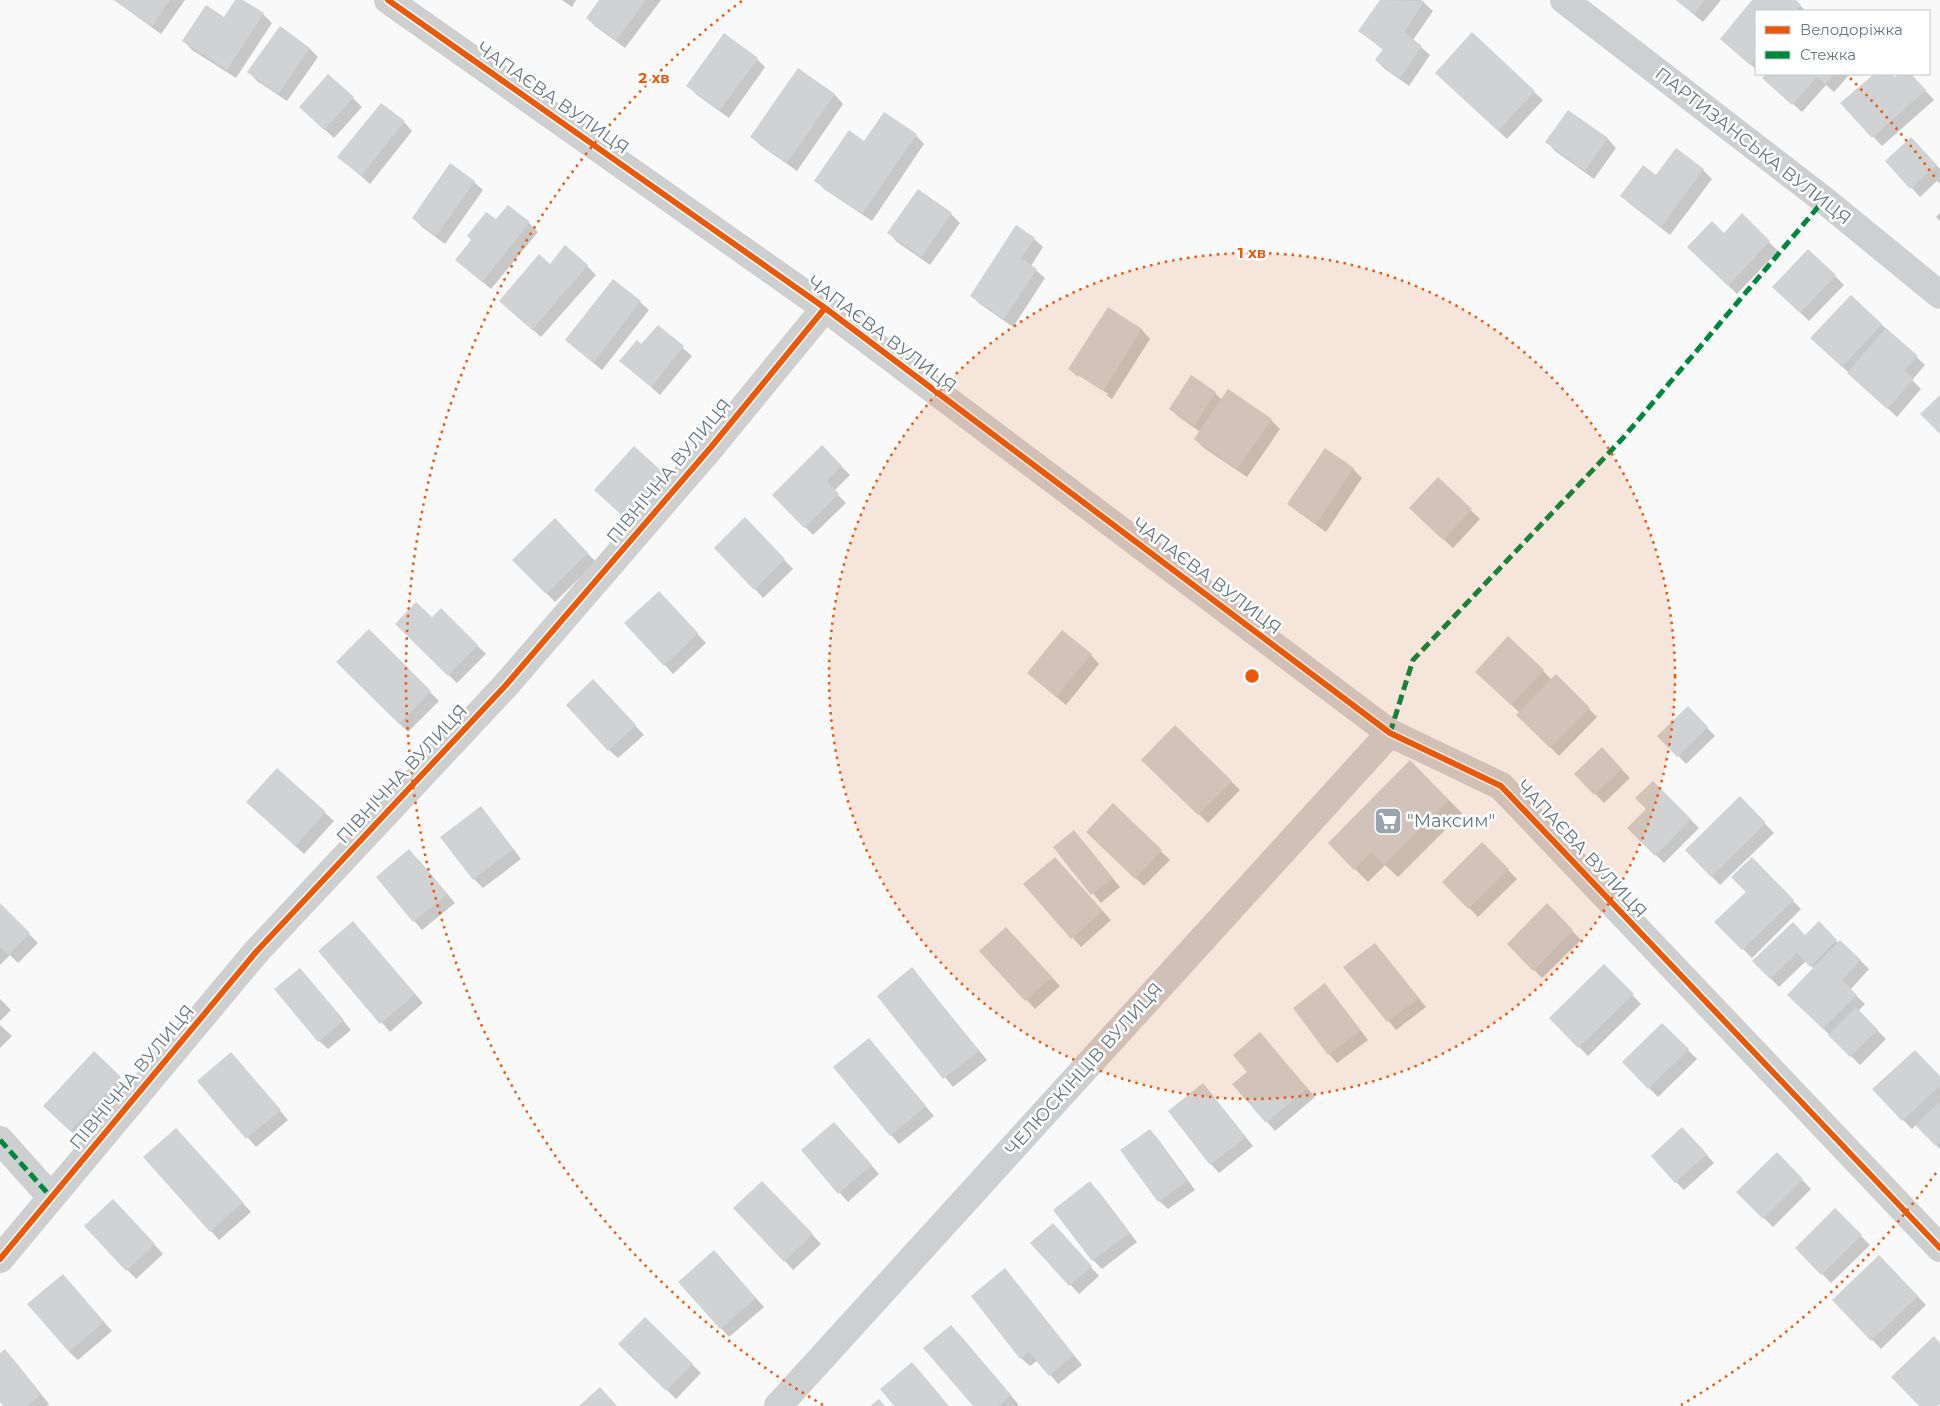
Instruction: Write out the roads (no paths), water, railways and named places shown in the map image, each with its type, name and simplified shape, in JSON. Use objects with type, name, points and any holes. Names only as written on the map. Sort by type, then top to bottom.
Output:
[{"type":"street","name":"ЧАПАЄВА ВУЛИЦЯ","points":[[388,0],[825,308],[1390,733],[1501,786],[1940,1248]]},
{"type":"street","name":"ПАРТИЗАНСЬКА ВУЛИЦЯ","points":[[1564,0],[1824,200],[1940,295]]},
{"type":"street","name":"ПІВНІЧНА ВУЛИЦЯ","points":[[0,1259],[256,952],[506,685],[712,446],[825,308]]},
{"type":"street","name":"ЧЕЛЮСКІНЦІВ ВУЛИЦЯ","points":[[778,1406],[1390,733]]},
{"type":"street","points":[[0,1140],[51,1198]]},
{"type":"place","name":"\"Максим\"","points":[[1388,821]]}]
